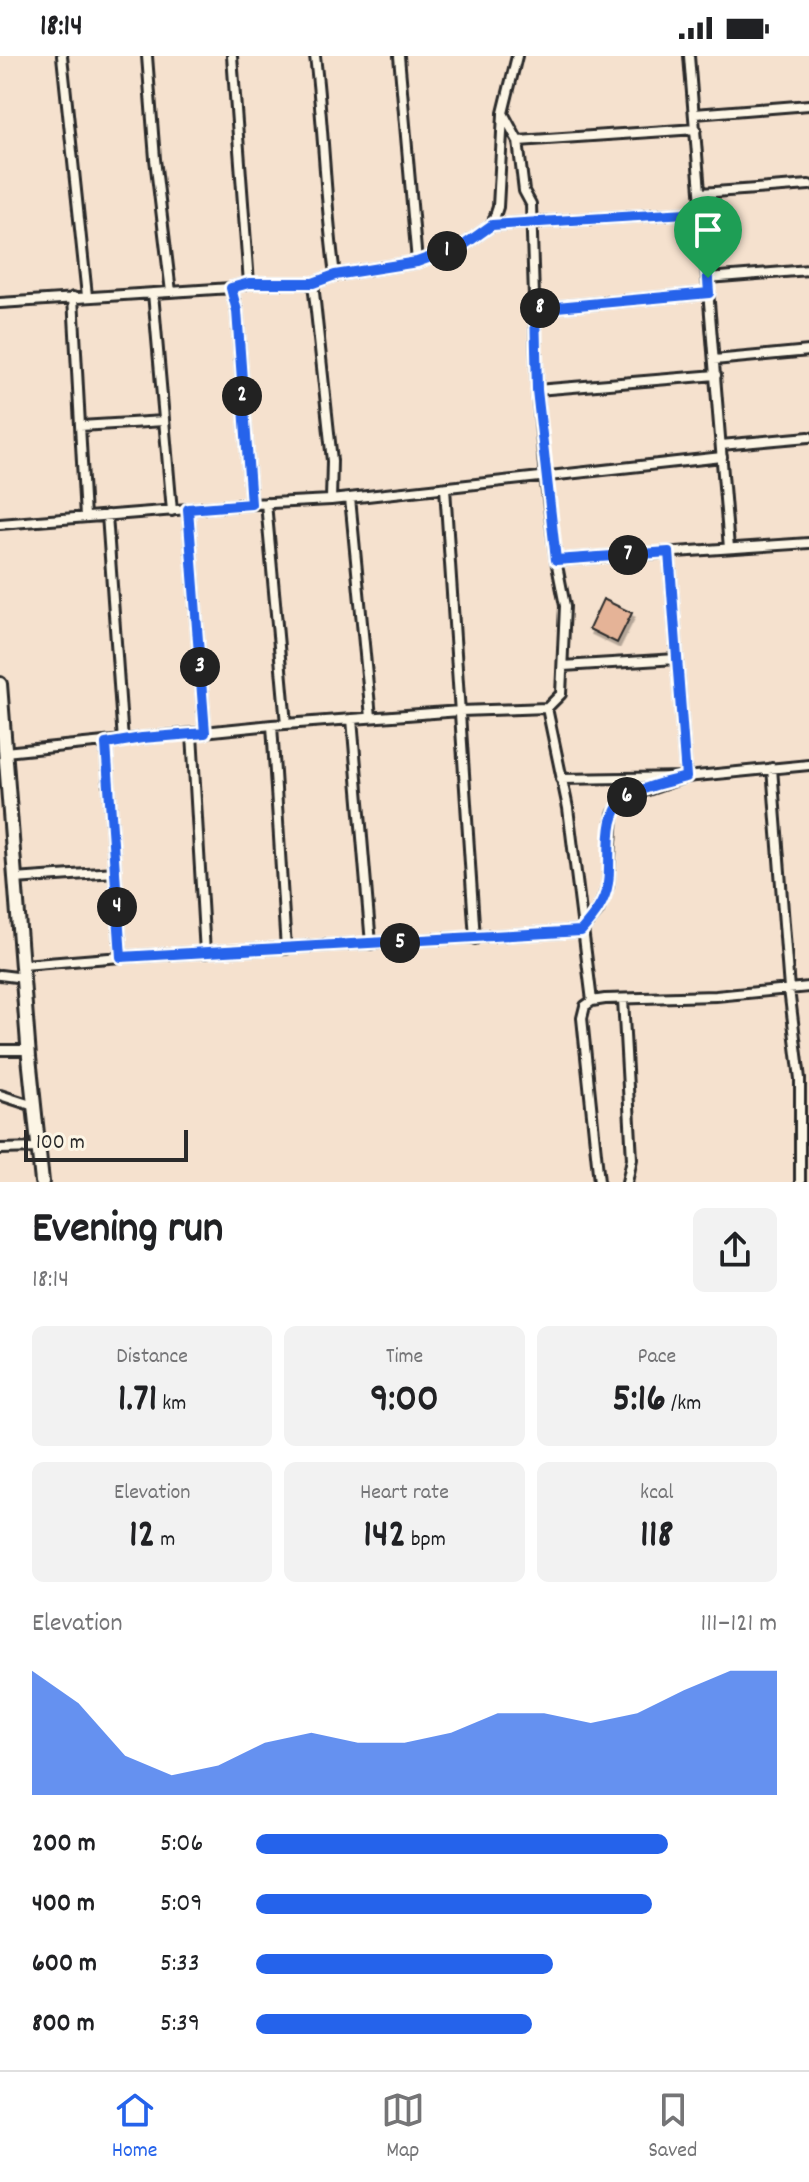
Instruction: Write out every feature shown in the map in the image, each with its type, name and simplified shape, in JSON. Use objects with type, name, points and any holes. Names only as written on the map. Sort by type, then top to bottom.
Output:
[{"type":"street","points":[[62,56],[87,296]]},
{"type":"street","points":[[147,56],[155,159],[171,292]]},
{"type":"street","points":[[232,56],[249,283]]},
{"type":"street","points":[[315,56],[327,222],[335,275]]},
{"type":"street","points":[[399,56],[417,262]]},
{"type":"street","points":[[492,225],[498,207],[503,113],[517,56]]},
{"type":"street","points":[[689,56],[729,548]]},
{"type":"street","points":[[695,114],[809,105]]},
{"type":"street","points":[[4,756],[272,725],[547,708],[561,694],[565,606],[545,476],[537,390],[531,204],[524,191],[518,141],[503,113]]},
{"type":"street","points":[[518,141],[696,129]]},
{"type":"street","points":[[701,193],[809,185]]},
{"type":"street","points":[[0,303],[231,288],[249,283],[313,283],[335,275],[417,262],[464,245],[492,225],[703,212]]},
{"type":"street","points":[[708,278],[809,270]]},
{"type":"street","points":[[313,283],[332,461],[331,500]]},
{"type":"street","points":[[231,288],[237,311],[251,504]]},
{"type":"street","points":[[153,293],[172,511]]},
{"type":"street","points":[[535,309],[709,293]]},
{"type":"street","points":[[73,297],[85,517]]},
{"type":"street","points":[[714,360],[809,351]]},
{"type":"street","points":[[537,390],[716,375]]},
{"type":"street","points":[[80,426],[164,421]]},
{"type":"street","points":[[721,445],[809,437]]},
{"type":"street","points":[[0,524],[331,500],[722,457]]},
{"type":"street","points":[[445,488],[475,939]]},
{"type":"street","points":[[350,498],[371,717]]},
{"type":"street","points":[[266,503],[286,724]]},
{"type":"street","points":[[188,509],[205,733]]},
{"type":"street","points":[[107,515],[123,741]]},
{"type":"street","points":[[556,560],[809,543]]},
{"type":"street","points":[[669,552],[686,777]]},
{"type":"street","points":[[563,666],[677,659]]},
{"type":"street","points":[[0,684],[42,1182]]},
{"type":"street","points":[[547,708],[568,808],[592,1001]]},
{"type":"street","points":[[352,719],[371,944]]},
{"type":"street","points":[[272,725],[286,949]]},
{"type":"street","points":[[192,734],[205,953]]},
{"type":"street","points":[[106,744],[121,957]]},
{"type":"street","points":[[561,779],[686,777],[809,765]]},
{"type":"street","points":[[772,768],[789,989],[804,1078],[804,1163],[800,1182]]},
{"type":"street","points":[[0,975],[121,957],[581,931],[598,911],[608,886],[613,814],[625,798],[686,777]]},
{"type":"street","points":[[15,879],[115,872]]},
{"type":"street","points":[[599,1182],[582,1018],[585,1006],[592,1001],[716,996],[809,987]]},
{"type":"street","points":[[623,999],[632,1159],[627,1182]]},
{"type":"street","points":[[0,1050],[29,1050]]},
{"type":"street","points":[[0,1095],[34,1106]]},
{"type":"street","points":[[0,1149],[39,1148]]},
{"type":"building","points":[[603,599],[632,613],[617,643],[589,629]]},
{"type":"route","points":[[703,212],[708,278],[709,293],[535,309],[537,390],[556,560],[669,552],[686,777],[625,798],[613,814],[608,886],[598,911],[581,931],[121,957],[106,744],[205,733],[188,509],[251,504],[237,311],[231,288],[249,283],[313,283],[335,275],[430,259],[464,245],[492,225],[703,212]]}]
